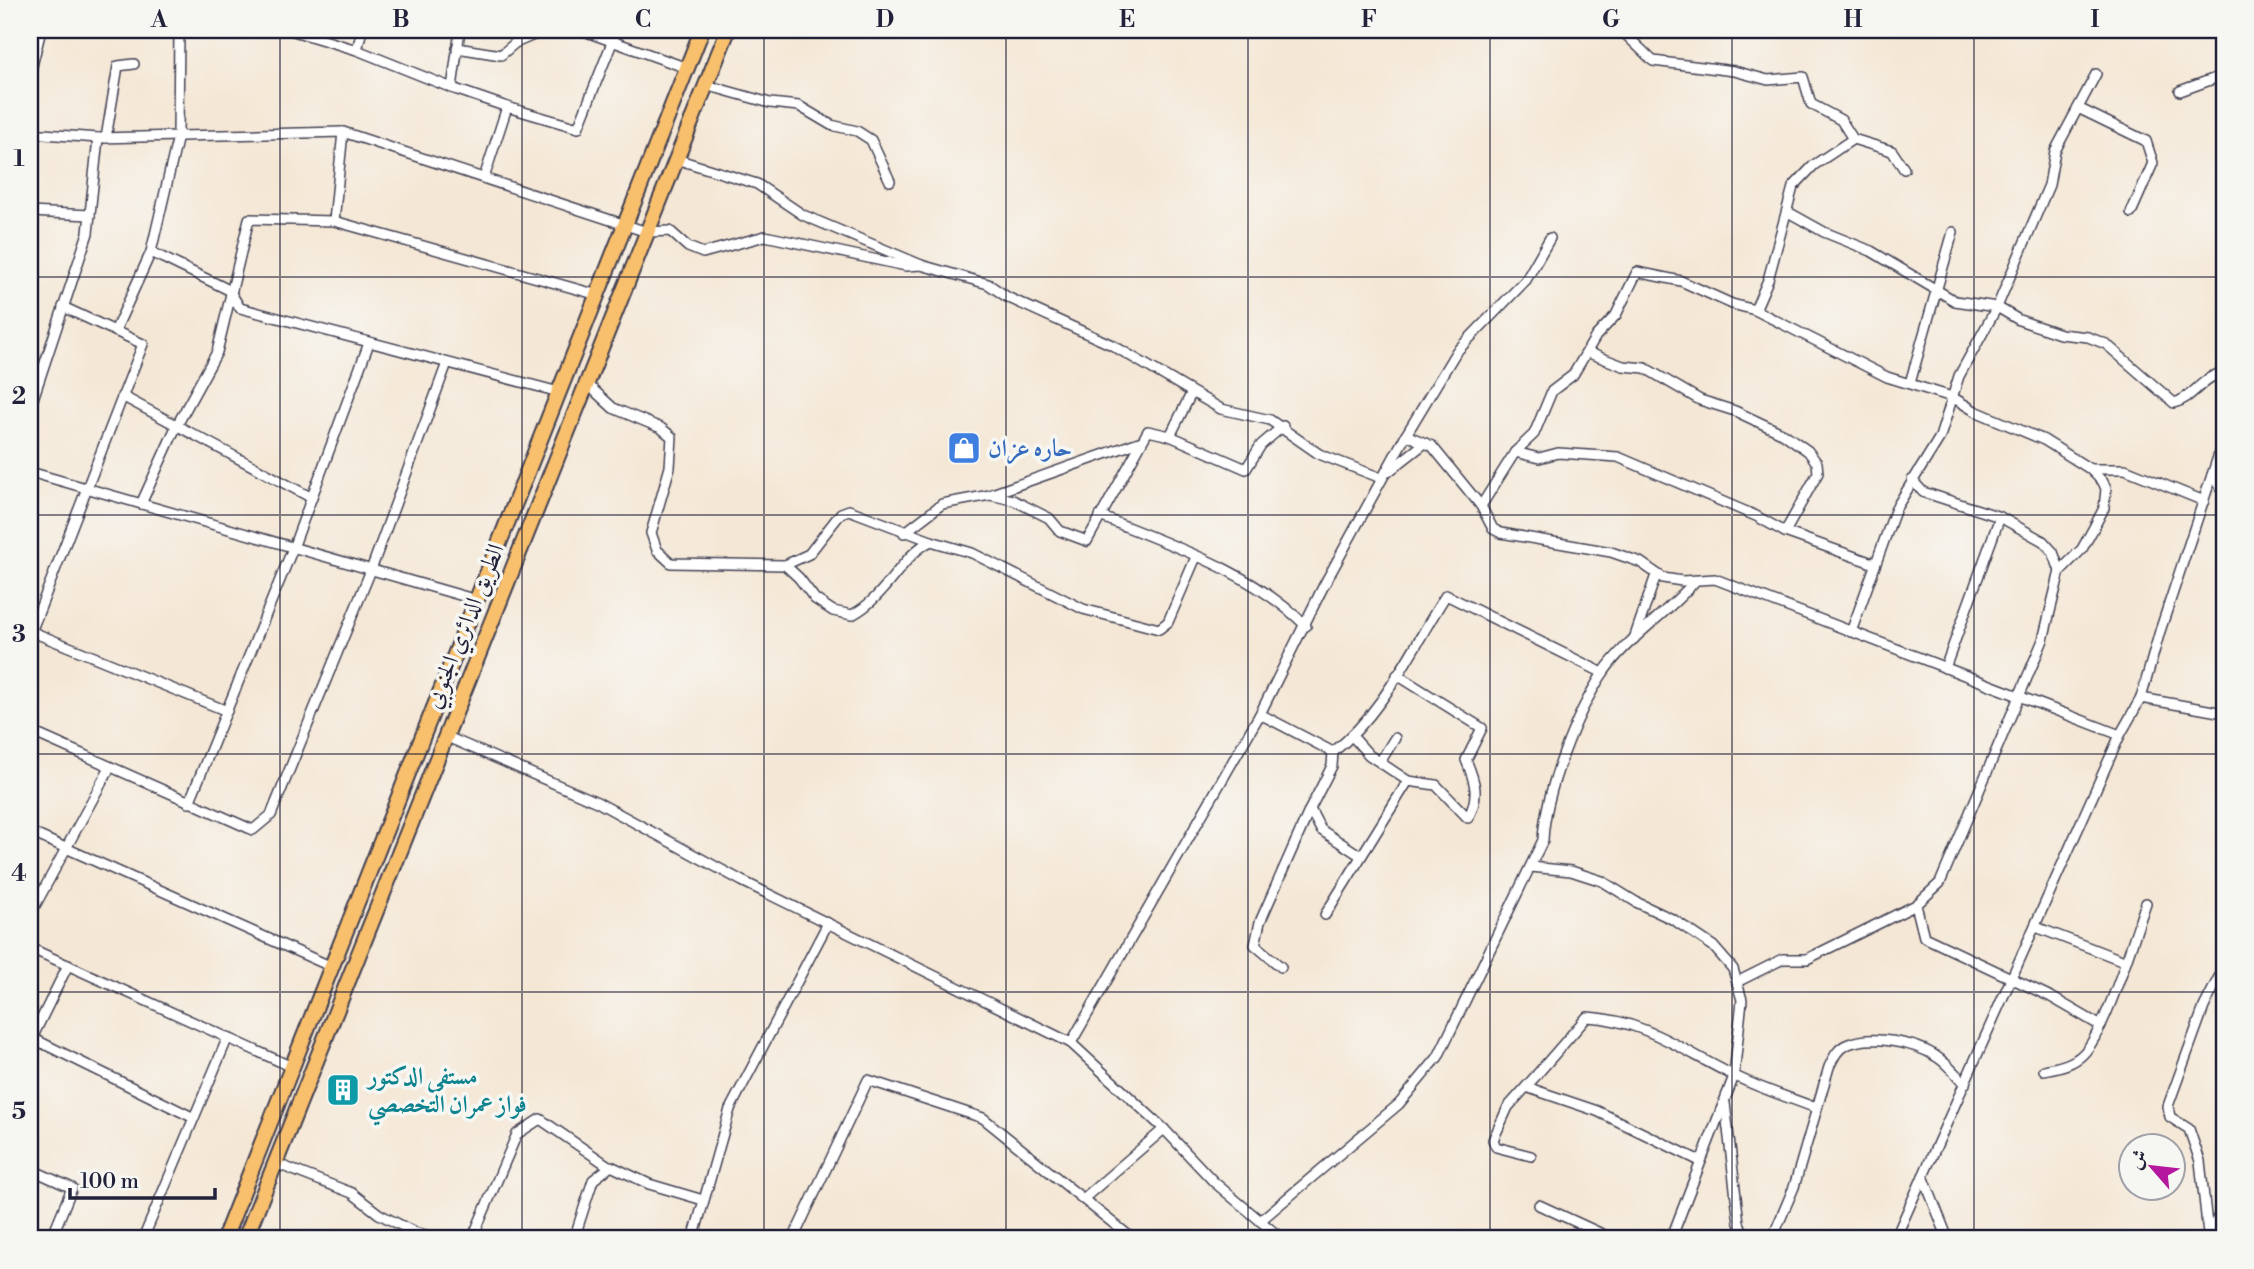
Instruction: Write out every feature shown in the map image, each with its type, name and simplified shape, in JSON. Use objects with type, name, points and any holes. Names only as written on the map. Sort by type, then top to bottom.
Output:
[{"type":"main road","name":"الطريق الدائري الجنوبي","points":[[224,1239],[702,30]]},
{"type":"main road","name":"الطريق الدائري الجنوبي","points":[[245,1239],[728,30]]},
{"type":"street","points":[[30,74],[41,30]]},
{"type":"street","points":[[115,331],[151,252],[178,136],[179,30]]},
{"type":"street","points":[[290,30],[357,50],[507,107],[578,128],[617,30]]},
{"type":"street","points":[[357,50],[362,30]]},
{"type":"street","points":[[452,88],[460,30]]},
{"type":"street","points":[[457,48],[501,55],[515,43],[536,34],[537,30]]},
{"type":"street","points":[[581,30],[687,68]]},
{"type":"street","points":[[1621,30],[1653,61],[1734,71],[1768,80],[1803,77],[1811,104],[1841,120],[1853,139],[1892,151],[1904,169]]},
{"type":"street","points":[[30,408],[33,386],[64,307],[88,233],[102,138],[118,66],[134,64]]},
{"type":"street","points":[[1851,632],[1896,508],[1940,437],[1959,376],[1997,307],[2049,185],[2055,151],[2096,74]]},
{"type":"street","points":[[2180,91],[2224,75]]},
{"type":"street","points":[[706,85],[769,103],[799,106],[831,125],[857,131],[871,140],[890,181]]},
{"type":"street","points":[[484,178],[507,107]]},
{"type":"street","points":[[2078,108],[2146,141],[2153,163],[2131,213]]},
{"type":"street","points":[[334,221],[343,132]]},
{"type":"street","points":[[30,133],[102,138],[343,132],[647,232],[670,231],[688,247],[703,253],[765,236],[906,266],[921,265]]},
{"type":"street","points":[[1755,310],[1768,280],[1793,187],[1825,156],[1853,139]]},
{"type":"street","points":[[676,159],[757,184],[803,215],[921,265],[988,284],[1007,297],[1112,345],[1191,394],[1221,409],[1270,419],[1319,454],[1381,478]]},
{"type":"street","points":[[30,212],[90,215]]},
{"type":"street","points":[[1788,212],[1824,232],[1871,251],[1955,301],[1997,307],[2019,320],[2060,334],[2088,337],[2106,344],[2174,403],[2183,401],[2214,374],[2224,373]]},
{"type":"street","points":[[141,504],[176,427],[217,352],[229,290],[249,219],[334,221],[598,295]]},
{"type":"street","points":[[1910,383],[1953,232]]},
{"type":"street","points":[[1070,1043],[1261,714],[1323,587],[1406,435],[1436,391],[1456,352],[1526,280],[1550,238]]},
{"type":"street","points":[[151,252],[229,290],[240,308],[559,392]]},
{"type":"street","points":[[1481,506],[1515,452],[1534,434],[1552,391],[1573,375],[1589,353],[1596,336],[1616,315],[1628,296],[1637,272],[1681,281],[1732,304],[1755,310],[1831,351],[1887,377],[1952,397],[1975,411],[2044,440],[2090,469],[2103,482],[2106,489],[2104,508],[2082,548],[2060,572],[2043,640],[1940,883],[1916,905],[1807,959],[1783,959],[1737,982]]},
{"type":"street","points":[[64,307],[143,344],[30,632],[227,711]]},
{"type":"street","points":[[189,803],[293,548],[369,343]]},
{"type":"street","points":[[1589,353],[1662,375],[1700,400],[1758,422],[1808,451],[1817,463],[1818,473],[1785,532]]},
{"type":"street","points":[[30,731],[253,830],[271,815],[371,570],[447,363]]},
{"type":"street","points":[[586,383],[613,408],[661,428],[672,437],[670,467],[651,533],[657,550],[671,563],[785,565],[809,554],[841,513],[849,510],[904,533],[972,553],[1083,609],[1159,629],[1168,622],[1196,557]]},
{"type":"street","points":[[1170,436],[1191,394]]},
{"type":"street","points":[[122,396],[312,498]]},
{"type":"street","points":[[990,495],[1013,500],[1049,517],[1060,531],[1087,541],[1147,431],[1170,436],[1246,469],[1261,445],[1283,426]]},
{"type":"street","points":[[1406,435],[1432,446],[1481,506],[1493,529],[1501,533],[1611,552],[1640,562],[1656,575],[1695,581]]},
{"type":"street","points":[[1895,1239],[2120,735],[2141,698],[2160,631],[2224,439]]},
{"type":"street","points":[[904,533],[942,504],[990,495],[1139,442]]},
{"type":"street","points":[[1381,478],[1425,443]]},
{"type":"street","points":[[1515,452],[1539,458],[1558,453],[1618,457],[1756,516],[1785,532],[1875,564]]},
{"type":"street","points":[[2090,469],[2125,469],[2204,501]]},
{"type":"street","points":[[30,472],[477,600]]},
{"type":"street","points":[[2213,475],[2224,491]]},
{"type":"street","points":[[1912,480],[1923,492],[2000,517],[2043,541],[2053,552],[2060,572]]},
{"type":"street","points":[[1100,516],[1232,572],[1285,605],[1306,626]]},
{"type":"street","points":[[1945,668],[2000,517]]},
{"type":"street","points":[[785,565],[815,599],[833,611],[852,615],[867,607],[915,550],[931,541]]},
{"type":"street","points":[[1633,640],[1656,575]]},
{"type":"street","points":[[1260,1221],[1399,1104],[1438,1057],[1544,840],[1544,818],[1551,803],[1559,761],[1603,673],[1633,640],[1695,581],[1707,577],[1715,579],[2120,735]]},
{"type":"street","points":[[1281,967],[1255,945],[1260,922],[1332,766],[1333,752],[1353,737],[1397,675],[1446,595],[1603,673]]},
{"type":"street","points":[[1353,737],[1380,762],[1408,781],[1436,785],[1468,818],[1476,803],[1476,785],[1466,760],[1482,728],[1397,675]]},
{"type":"street","points":[[2141,698],[2224,713]]},
{"type":"street","points":[[1261,714],[1333,752]]},
{"type":"street","points":[[445,736],[597,802],[742,881],[1070,1043],[1164,1129],[1214,1182],[1282,1239]]},
{"type":"street","points":[[1380,762],[1395,738]]},
{"type":"street","points":[[30,915],[110,767]]},
{"type":"street","points":[[1325,915],[1408,781]]},
{"type":"street","points":[[1310,809],[1321,830],[1361,856]]},
{"type":"street","points":[[30,832],[332,967]]},
{"type":"street","points":[[1531,867],[1571,871],[1602,881],[1636,902],[1674,920],[1713,946],[1732,969],[1737,982],[1742,1000],[1734,1076],[1671,1239]]},
{"type":"street","points":[[2044,1070],[2067,1065],[2085,1053],[2101,1026],[2146,903]]},
{"type":"street","points":[[1916,905],[1924,937],[2011,981],[2051,997],[2101,1026]]},
{"type":"street","points":[[693,1239],[730,1109],[828,923]]},
{"type":"street","points":[[2036,927],[2124,961]]},
{"type":"street","points":[[30,948],[292,1067]]},
{"type":"street","points":[[68,965],[31,1041],[194,1118]]},
{"type":"street","points":[[2207,1236],[2200,1161],[2189,1129],[2170,1117],[2168,1106],[2204,1007],[2224,967]]},
{"type":"street","points":[[1531,1156],[1496,1147],[1493,1140],[1508,1107],[1587,1017],[1605,1018],[1664,1037],[1734,1076],[1816,1108]]},
{"type":"street","points":[[143,1239],[228,1037]]},
{"type":"street","points":[[1772,1239],[1794,1187],[1811,1136],[1816,1108],[1836,1053],[1846,1045],[1870,1041],[1923,1049],[1939,1058],[1965,1084]]},
{"type":"street","points":[[793,1239],[868,1080],[983,1118],[1133,1239]]},
{"type":"street","points":[[1526,1087],[1597,1111],[1700,1161]]},
{"type":"street","points":[[1724,1102],[1735,1202],[1746,1239]]},
{"type":"street","points":[[472,1239],[517,1134],[540,1119],[610,1167],[649,1184],[703,1200]]},
{"type":"street","points":[[1083,1199],[1164,1129]]},
{"type":"street","points":[[275,1163],[352,1193],[379,1214],[414,1232],[440,1239]]},
{"type":"street","points":[[574,1239],[593,1180],[610,1167]]},
{"type":"street","points":[[30,1169],[72,1188],[51,1239]]},
{"type":"street","points":[[1923,1176],[1948,1239]]},
{"type":"street","points":[[1539,1205],[1613,1239]]},
{"type":"street","points":[[2207,1236],[2224,1207]]},
{"type":"place","name":"حاره عزان","points":[[964,448]]},
{"type":"place","name":"مستفى الدكتور فواز عمران التخصصي","points":[[343,1090]]}]
